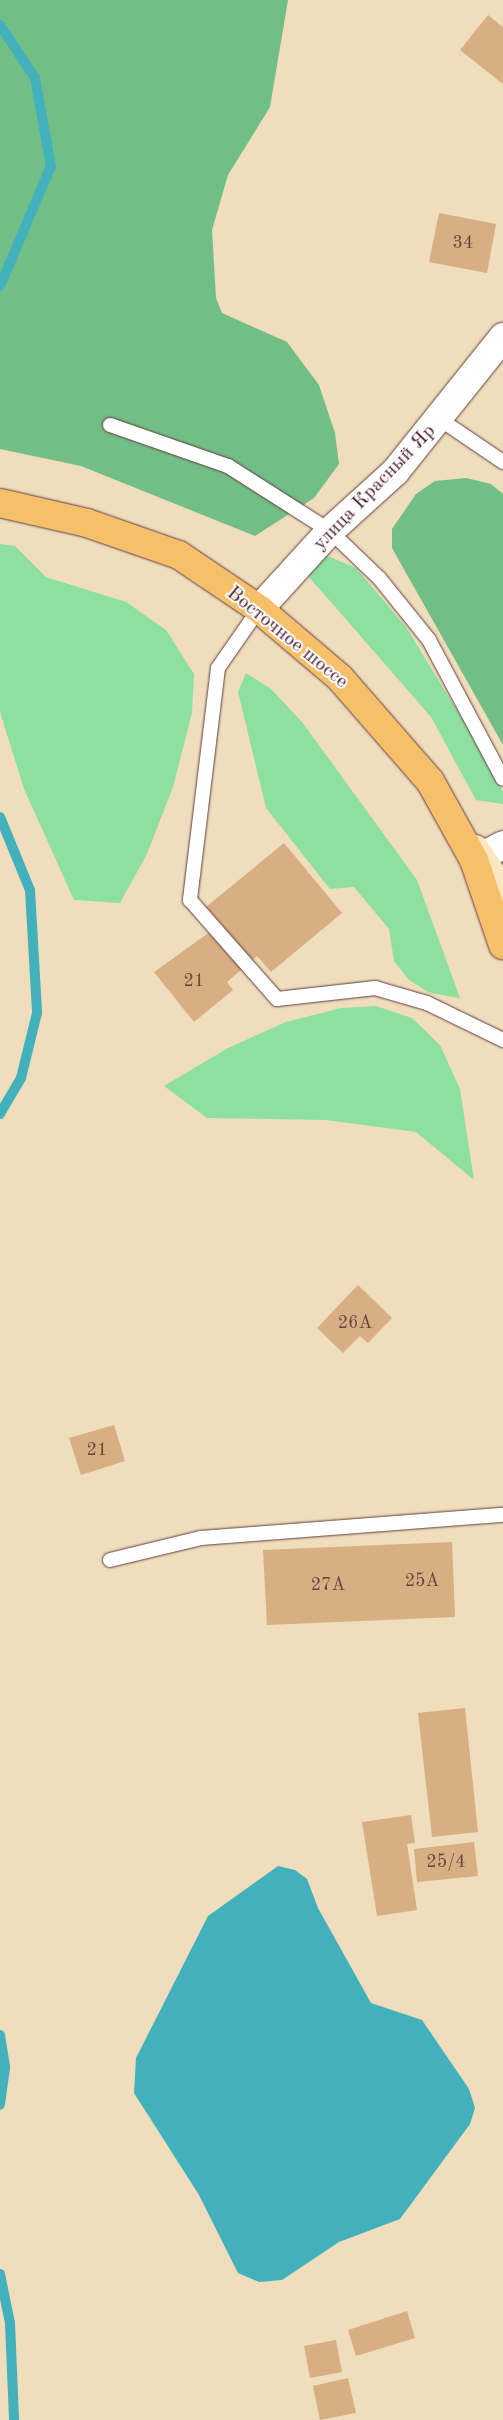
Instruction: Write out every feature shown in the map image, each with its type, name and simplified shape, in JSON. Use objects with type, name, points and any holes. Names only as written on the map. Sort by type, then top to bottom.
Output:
[{"type":"main road","name":"Восточное шоссе","points":[[0,503],[87,523],[179,555],[259,609],[340,678],[430,781],[486,854],[503,945]]},
{"type":"street","name":"улица Красный Яр","points":[[259,609],[330,532],[395,472],[441,420],[503,337]]},
{"type":"street","points":[[486,854],[503,891]]},
{"type":"lane","points":[[441,420],[503,462]]},
{"type":"lane","points":[[110,424],[228,466],[330,532],[380,579],[429,640],[503,779]]},
{"type":"lane","points":[[259,609],[218,668],[190,900],[277,999],[375,988],[427,1003],[503,1040]]},
{"type":"lane","points":[[110,1560],[201,1538],[503,1515]]},
{"type":"green space","points":[[0,0],[288,0],[270,107],[228,175],[212,230],[216,298],[222,313],[287,342],[319,385],[335,433],[339,464],[314,498],[255,536],[81,466],[0,449]]},
{"type":"green space","points":[[466,478],[491,484],[503,494],[503,745],[392,548],[392,529],[416,494],[435,481]]},
{"type":"green space","points":[[0,544],[15,546],[46,577],[126,602],[166,630],[194,674],[192,713],[173,787],[147,854],[120,903],[74,900],[24,789],[0,712]]},
{"type":"green space","points":[[313,550],[356,568],[406,627],[480,748],[503,792],[503,804],[476,800],[431,717],[309,577],[305,558]]},
{"type":"green space","points":[[246,673],[271,689],[302,722],[417,880],[460,998],[430,993],[409,980],[394,961],[389,929],[354,887],[330,889],[266,808],[238,692]]},
{"type":"green space","points":[[376,1006],[412,1018],[440,1045],[460,1089],[474,1180],[416,1132],[326,1120],[207,1118],[164,1086],[228,1048],[286,1022],[341,1008]]},
{"type":"water","points":[[278,1866],[295,1870],[307,1879],[318,1908],[371,2003],[422,2020],[469,2089],[475,2108],[470,2124],[400,2219],[339,2242],[282,2280],[259,2282],[238,2273],[199,2195],[134,2093],[136,2058],[208,1916]]},
{"type":"building","points":[[488,15],[503,27],[503,84],[460,50]]},
{"type":"building","points":[[439,213],[496,224],[487,273],[429,262]]},
{"type":"building","points":[[284,843],[342,913],[271,972],[257,956],[227,982],[233,990],[194,1022],[154,972],[221,924],[206,907]]},
{"type":"building","points":[[358,1285],[392,1318],[368,1343],[360,1336],[343,1353],[317,1328]]},
{"type":"building","points":[[114,1425],[125,1461],[81,1475],[69,1438]]},
{"type":"building","points":[[452,1542],[455,1617],[267,1625],[263,1550]]},
{"type":"building","points":[[465,1708],[478,1832],[432,1837],[418,1713]]},
{"type":"building","points":[[411,1815],[415,1843],[407,1844],[417,1910],[377,1916],[362,1822]]},
{"type":"building","points":[[474,1842],[478,1876],[417,1882],[414,1849]]},
{"type":"building","points":[[407,2311],[415,2338],[356,2356],[348,2330]]},
{"type":"building","points":[[336,2340],[342,2372],[310,2378],[304,2346]]},
{"type":"building","points":[[348,2378],[356,2413],[320,2420],[313,2386]]},
{"type":"waterway","points":[[0,25],[35,78],[51,166],[0,286]]},
{"type":"waterway","points":[[0,817],[30,890],[37,1013],[21,1078],[0,1114]]},
{"type":"waterway","points":[[0,2035],[5,2068],[0,2105]]},
{"type":"waterway","points":[[0,2274],[10,2323],[14,2420]]}]
